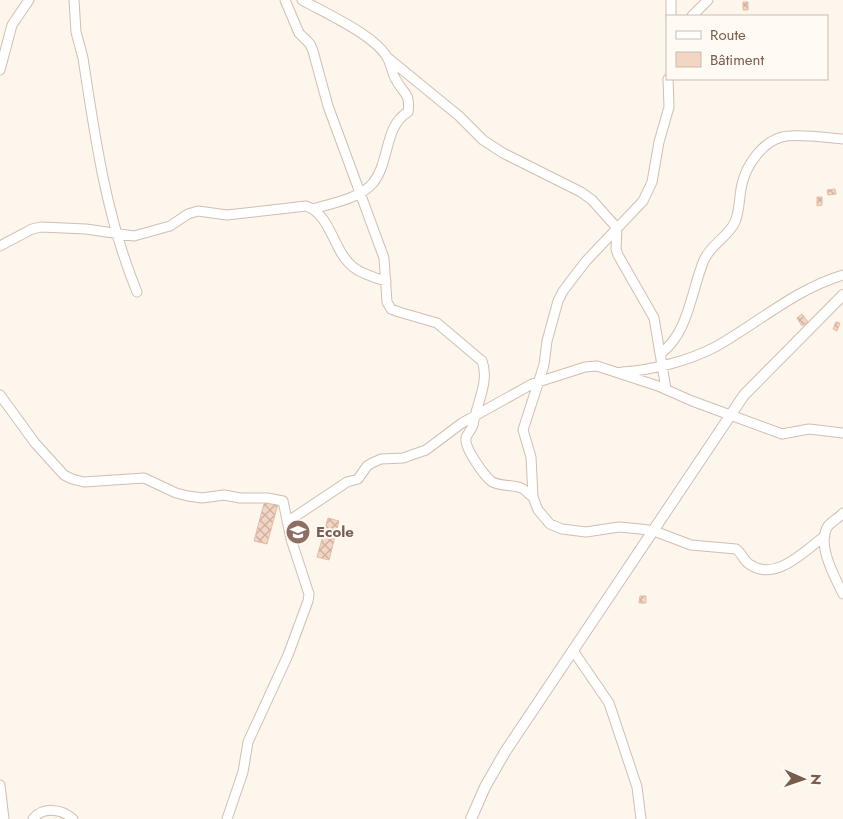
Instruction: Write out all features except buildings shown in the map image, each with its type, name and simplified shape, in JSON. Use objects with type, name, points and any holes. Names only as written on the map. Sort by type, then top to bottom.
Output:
[{"type":"street","points":[[0,70],[12,25],[29,0]]},
{"type":"street","points":[[74,0],[78,44],[83,58],[108,202],[122,254],[137,292]]},
{"type":"street","points":[[285,0],[299,33],[310,44],[313,51],[328,106],[384,258],[387,302],[392,309],[436,323],[482,361],[485,382],[472,418],[473,425],[466,438],[467,445],[479,467],[492,482],[522,488],[533,497],[545,520],[562,529],[586,532],[619,527],[654,531],[692,545],[720,546],[736,549],[748,564],[764,569],[786,565],[825,536]]},
{"type":"street","points":[[302,0],[334,16],[373,42],[388,58],[459,116],[483,140],[503,153],[581,192],[592,200],[617,228],[616,249],[654,318],[666,389]]},
{"type":"street","points":[[671,0],[671,15]]},
{"type":"street","points":[[693,15],[708,0]]},
{"type":"street","points":[[313,209],[360,193],[372,184],[380,171],[397,119],[408,112],[408,93],[395,79],[388,58]]},
{"type":"street","points":[[533,497],[531,457],[523,430],[544,365],[547,341],[563,291],[586,261],[643,201],[652,182],[659,142],[670,107],[668,80]]},
{"type":"street","points":[[660,354],[670,346],[679,333],[695,292],[704,260],[712,247],[735,221],[742,185],[752,160],[771,143],[782,137],[843,139]]},
{"type":"street","points":[[0,246],[24,232],[41,228],[86,229],[134,236],[144,235],[170,226],[188,214],[198,211],[227,215],[306,206],[313,209],[323,220],[336,246],[354,268],[386,282]]},
{"type":"street","points":[[617,372],[644,370],[662,366],[716,347],[779,306],[826,280],[843,275]]},
{"type":"street","points":[[471,819],[496,766],[748,389],[843,295]]},
{"type":"street","points":[[287,522],[347,482],[358,479],[366,466],[381,459],[403,458],[426,450],[472,418],[539,381],[585,367],[597,366],[617,372],[782,434],[809,429],[843,433]]},
{"type":"street","points":[[0,396],[35,443],[64,475],[72,479],[84,482],[144,478],[176,493],[202,498],[224,495],[240,498],[280,499],[284,503],[287,522],[309,594],[308,601],[288,655],[248,742],[243,772],[227,819]]},
{"type":"street","points":[[843,513],[829,526],[825,536],[828,559],[843,594]]},
{"type":"street","points":[[574,652],[609,703],[637,787],[641,819]]},
{"type":"street","points":[[0,785],[4,819]]},
{"type":"street","points":[[33,819],[43,811],[56,811],[67,814],[73,819]]},
{"type":"place","name":"Ecole","points":[[298,532]]}]
